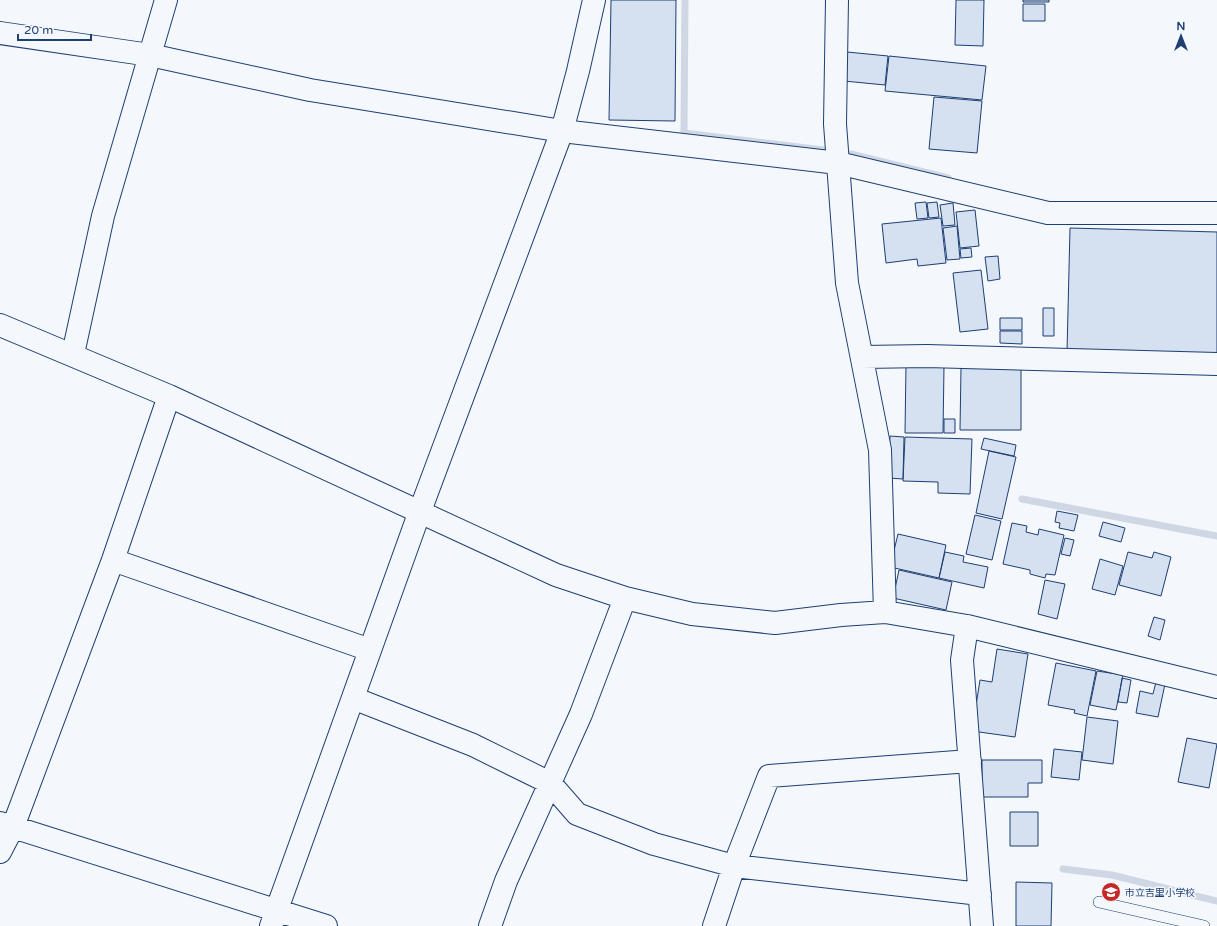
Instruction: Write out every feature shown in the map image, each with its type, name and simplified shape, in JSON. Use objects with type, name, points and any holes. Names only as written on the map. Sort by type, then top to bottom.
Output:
[{"type":"street","points":[[73,354],[103,216],[166,0]]},
{"type":"street","points":[[274,918],[420,510],[562,131],[578,71],[594,0]]},
{"type":"street","points":[[837,0],[835,124],[847,283],[863,357],[880,450],[885,612]]},
{"type":"street","points":[[0,33],[150,55],[310,90],[562,131],[838,163],[1048,213],[1217,213]]},
{"type":"street","points":[[0,325],[73,354],[169,396],[420,510],[556,576],[625,598],[692,614],[775,623],[841,615],[885,612],[967,626],[1217,687]]},
{"type":"street","points":[[863,357],[927,356],[1217,364]]},
{"type":"street","points":[[0,852],[7,825],[113,560],[169,396]]},
{"type":"street","points":[[113,560],[370,650]]},
{"type":"street","points":[[490,926],[506,881],[581,714],[625,598]]},
{"type":"street","points":[[967,626],[962,660],[982,926]]},
{"type":"street","points":[[353,698],[473,745],[550,784],[577,814],[654,844],[734,866],[980,894]]},
{"type":"street","points":[[714,926],[734,866],[769,776],[970,761]]},
{"type":"street","points":[[7,825],[274,918],[326,926]]},
{"type":"lane","points":[[1099,902],[1204,926]]},
{"type":"building","points":[[611,0],[676,0],[675,121],[609,120]]},
{"type":"building","points":[[956,0],[984,0],[983,46],[955,45]]},
{"type":"building","points":[[1023,0],[1049,0],[1049,2],[1023,2]]},
{"type":"building","points":[[1023,4],[1045,4],[1045,21],[1023,21]]},
{"type":"building","points":[[847,52],[888,56],[885,85],[844,81]]},
{"type":"building","points":[[889,56],[986,66],[982,100],[885,91]]},
{"type":"building","points":[[934,97],[982,101],[977,153],[929,149]]},
{"type":"building","points":[[926,202],[928,218],[917,219],[915,203]]},
{"type":"building","points":[[937,202],[939,217],[929,218],[927,203]]},
{"type":"building","points":[[953,203],[955,225],[943,226],[940,205]]},
{"type":"building","points":[[975,210],[979,246],[960,248],[956,212]]},
{"type":"building","points":[[941,218],[946,263],[918,266],[917,259],[886,263],[882,224]]},
{"type":"building","points":[[957,226],[960,259],[947,260],[943,228]]},
{"type":"building","points":[[1070,228],[1217,232],[1217,356],[1067,352]]},
{"type":"building","points":[[971,248],[972,257],[961,258],[960,249]]},
{"type":"building","points":[[998,256],[1000,279],[988,281],[985,257]]},
{"type":"building","points":[[981,270],[988,329],[960,332],[953,273]]},
{"type":"building","points":[[1043,308],[1054,308],[1054,336],[1043,336]]},
{"type":"building","points":[[1000,318],[1022,318],[1022,330],[1000,330]]},
{"type":"building","points":[[1000,331],[1022,331],[1022,344],[1000,343]]},
{"type":"building","points":[[906,365],[944,366],[943,433],[905,433]]},
{"type":"building","points":[[961,368],[1021,368],[1021,430],[960,430]]},
{"type":"building","points":[[944,419],[955,419],[955,433],[944,433]]},
{"type":"building","points":[[890,436],[904,437],[903,479],[888,478]]},
{"type":"building","points":[[905,437],[972,439],[970,494],[938,493],[938,482],[903,481]]},
{"type":"building","points":[[984,438],[1016,445],[1014,456],[981,449]]},
{"type":"building","points":[[989,451],[1016,457],[1002,519],[976,513]]},
{"type":"building","points":[[1057,511],[1078,515],[1074,531],[1059,528],[1060,523],[1055,522]]},
{"type":"building","points":[[975,515],[1001,521],[992,560],[966,554]]},
{"type":"building","points":[[1103,522],[1125,528],[1121,542],[1099,536]]},
{"type":"building","points":[[1012,523],[1027,526],[1026,532],[1038,535],[1039,529],[1064,535],[1055,575],[1046,574],[1045,578],[1030,574],[1030,570],[1003,564]]},
{"type":"building","points":[[898,534],[946,545],[939,578],[890,567]]},
{"type":"building","points":[[1065,538],[1074,540],[1070,556],[1061,554]]},
{"type":"building","points":[[945,552],[964,556],[963,562],[988,567],[984,588],[939,578]]},
{"type":"building","points":[[1128,552],[1152,558],[1154,552],[1171,557],[1161,596],[1119,585]]},
{"type":"building","points":[[1100,559],[1123,566],[1115,595],[1092,589]]},
{"type":"building","points":[[899,570],[952,582],[946,610],[893,598]]},
{"type":"building","points":[[1045,580],[1065,584],[1057,619],[1038,614]]},
{"type":"building","points":[[1154,617],[1165,620],[1160,640],[1148,636]]},
{"type":"building","points":[[997,649],[1028,654],[1015,737],[972,731],[980,680],[992,682]]},
{"type":"building","points":[[1056,663],[1096,671],[1087,716],[1074,713],[1075,710],[1048,705]]},
{"type":"building","points":[[1097,671],[1123,675],[1116,710],[1090,705]]},
{"type":"building","points":[[1122,678],[1131,680],[1127,703],[1118,702]]},
{"type":"building","points":[[1156,682],[1165,684],[1158,717],[1136,713],[1140,691],[1153,694]]},
{"type":"building","points":[[1087,717],[1118,721],[1113,764],[1082,760]]},
{"type":"building","points":[[1187,738],[1217,744],[1209,788],[1178,782]]},
{"type":"building","points":[[1054,749],[1082,752],[1079,780],[1051,777]]},
{"type":"building","points":[[982,760],[1042,760],[1042,783],[1028,783],[1028,797],[982,797]]},
{"type":"building","points":[[1010,812],[1038,812],[1038,846],[1010,846]]},
{"type":"building","points":[[1016,882],[1052,883],[1051,926],[1016,926]]},
{"type":"waterway","points":[[685,0],[684,133],[823,150]]},
{"type":"waterway","points":[[851,154],[948,178]]},
{"type":"waterway","points":[[1022,499],[1217,536]]},
{"type":"waterway","points":[[1063,869],[1112,875],[1217,901]]},
{"type":"place","name":"市立吉里小学校","points":[[1111,892]]}]
